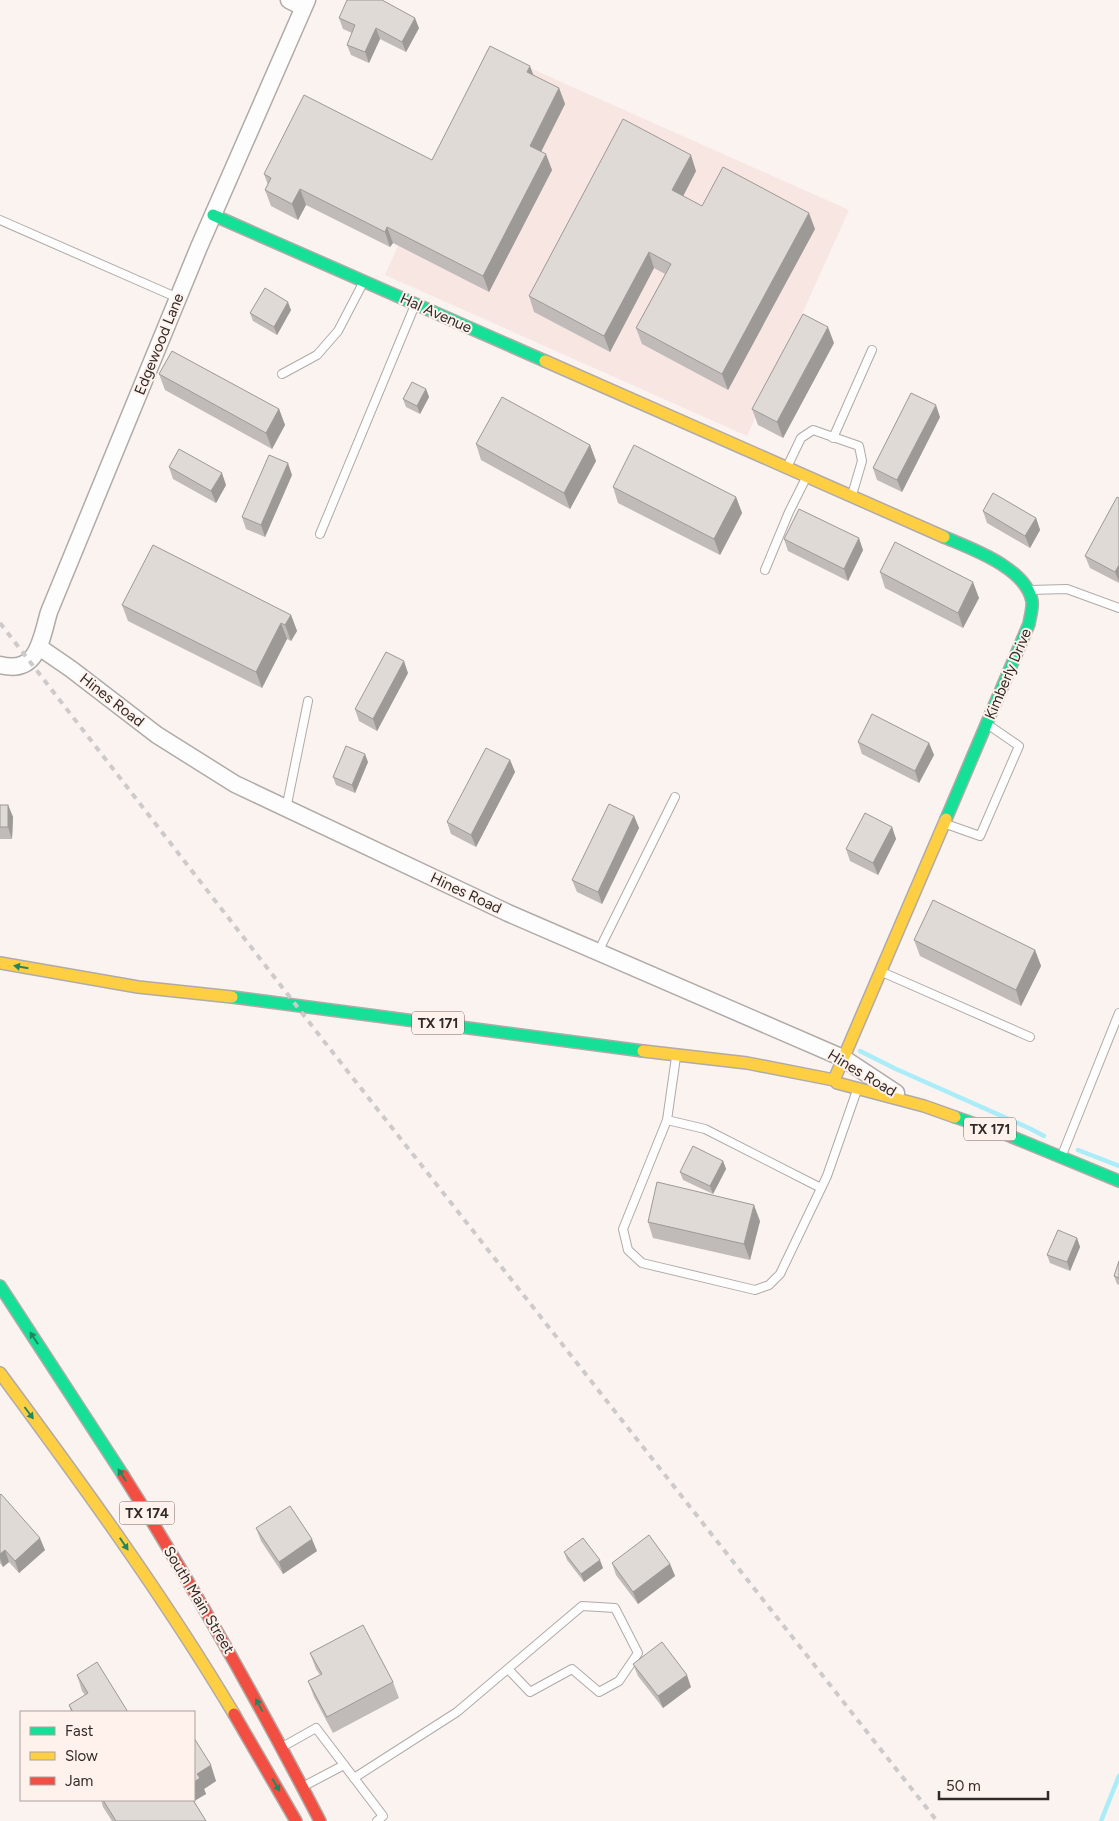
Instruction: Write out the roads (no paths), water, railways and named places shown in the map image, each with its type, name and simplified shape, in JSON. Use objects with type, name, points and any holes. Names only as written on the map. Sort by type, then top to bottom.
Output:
[{"type":"main road","name":"Hal Avenue","points":[[212,215],[787,467]]},
{"type":"main road","points":[[787,467],[964,546],[1004,566],[1026,584],[1028,590]]},
{"type":"main road","name":"Kimberly Drive","points":[[834,1080],[1029,624],[1032,602],[1028,590]]},
{"type":"main road","name":"TX 171","points":[[0,963],[138,987],[219,995],[747,1063],[834,1080],[913,1104],[1010,1136],[1119,1181]]},
{"type":"main road","name":"TX 171","points":[[0,975],[89,986],[138,987]]},
{"type":"main road","name":"South Main Street","points":[[0,1286],[149,1517],[240,1670],[296,1821]]},
{"type":"main road","name":"South Main Street","points":[[0,1373],[120,1538],[202,1663],[272,1754],[302,1787],[320,1821]]},
{"type":"street","name":"Edgewood Lane","points":[[0,665],[13,666],[29,662],[39,647],[49,612],[300,2]]},
{"type":"street","name":"Hines Road","points":[[39,647],[157,735],[235,784],[508,913],[843,1058],[913,1104]]},
{"type":"lane","points":[[0,220],[178,298]]},
{"type":"lane","points":[[282,374],[316,355],[338,331],[364,281]]},
{"type":"lane","points":[[320,534],[416,304]]},
{"type":"lane","points":[[833,438],[872,350]]},
{"type":"lane","points":[[787,467],[801,438],[813,430],[859,446],[862,461],[852,496]]},
{"type":"lane","points":[[765,570],[789,512],[807,476]]},
{"type":"lane","points":[[1028,590],[1067,589],[1119,608]]},
{"type":"lane","points":[[286,809],[308,701]]},
{"type":"lane","points":[[944,823],[980,836],[1019,746],[986,724]]},
{"type":"lane","points":[[598,952],[675,797]]},
{"type":"lane","points":[[880,972],[1030,1037]]},
{"type":"lane","points":[[1061,1157],[1119,1013]]},
{"type":"lane","points":[[676,1055],[667,1120],[623,1229],[628,1250],[642,1263],[755,1290],[769,1285],[780,1274],[821,1188],[858,1088],[866,1073]]},
{"type":"lane","points":[[667,1120],[705,1129],[821,1188]]},
{"type":"lane","points":[[354,1778],[457,1712],[582,1606],[614,1608],[638,1653],[619,1681],[599,1692],[572,1668],[530,1692],[508,1669]]},
{"type":"lane","points":[[272,1754],[316,1728],[383,1816],[377,1821]]},
{"type":"lane","points":[[302,1787],[344,1765]]},
{"type":"waterway","points":[[860,1051],[1044,1136]]},
{"type":"waterway","points":[[1078,1150],[1119,1166]]},
{"type":"waterway","points":[[1101,1821],[1119,1776]]},
{"type":"railway","points":[[0,623],[323,1040],[937,1821]]}]
